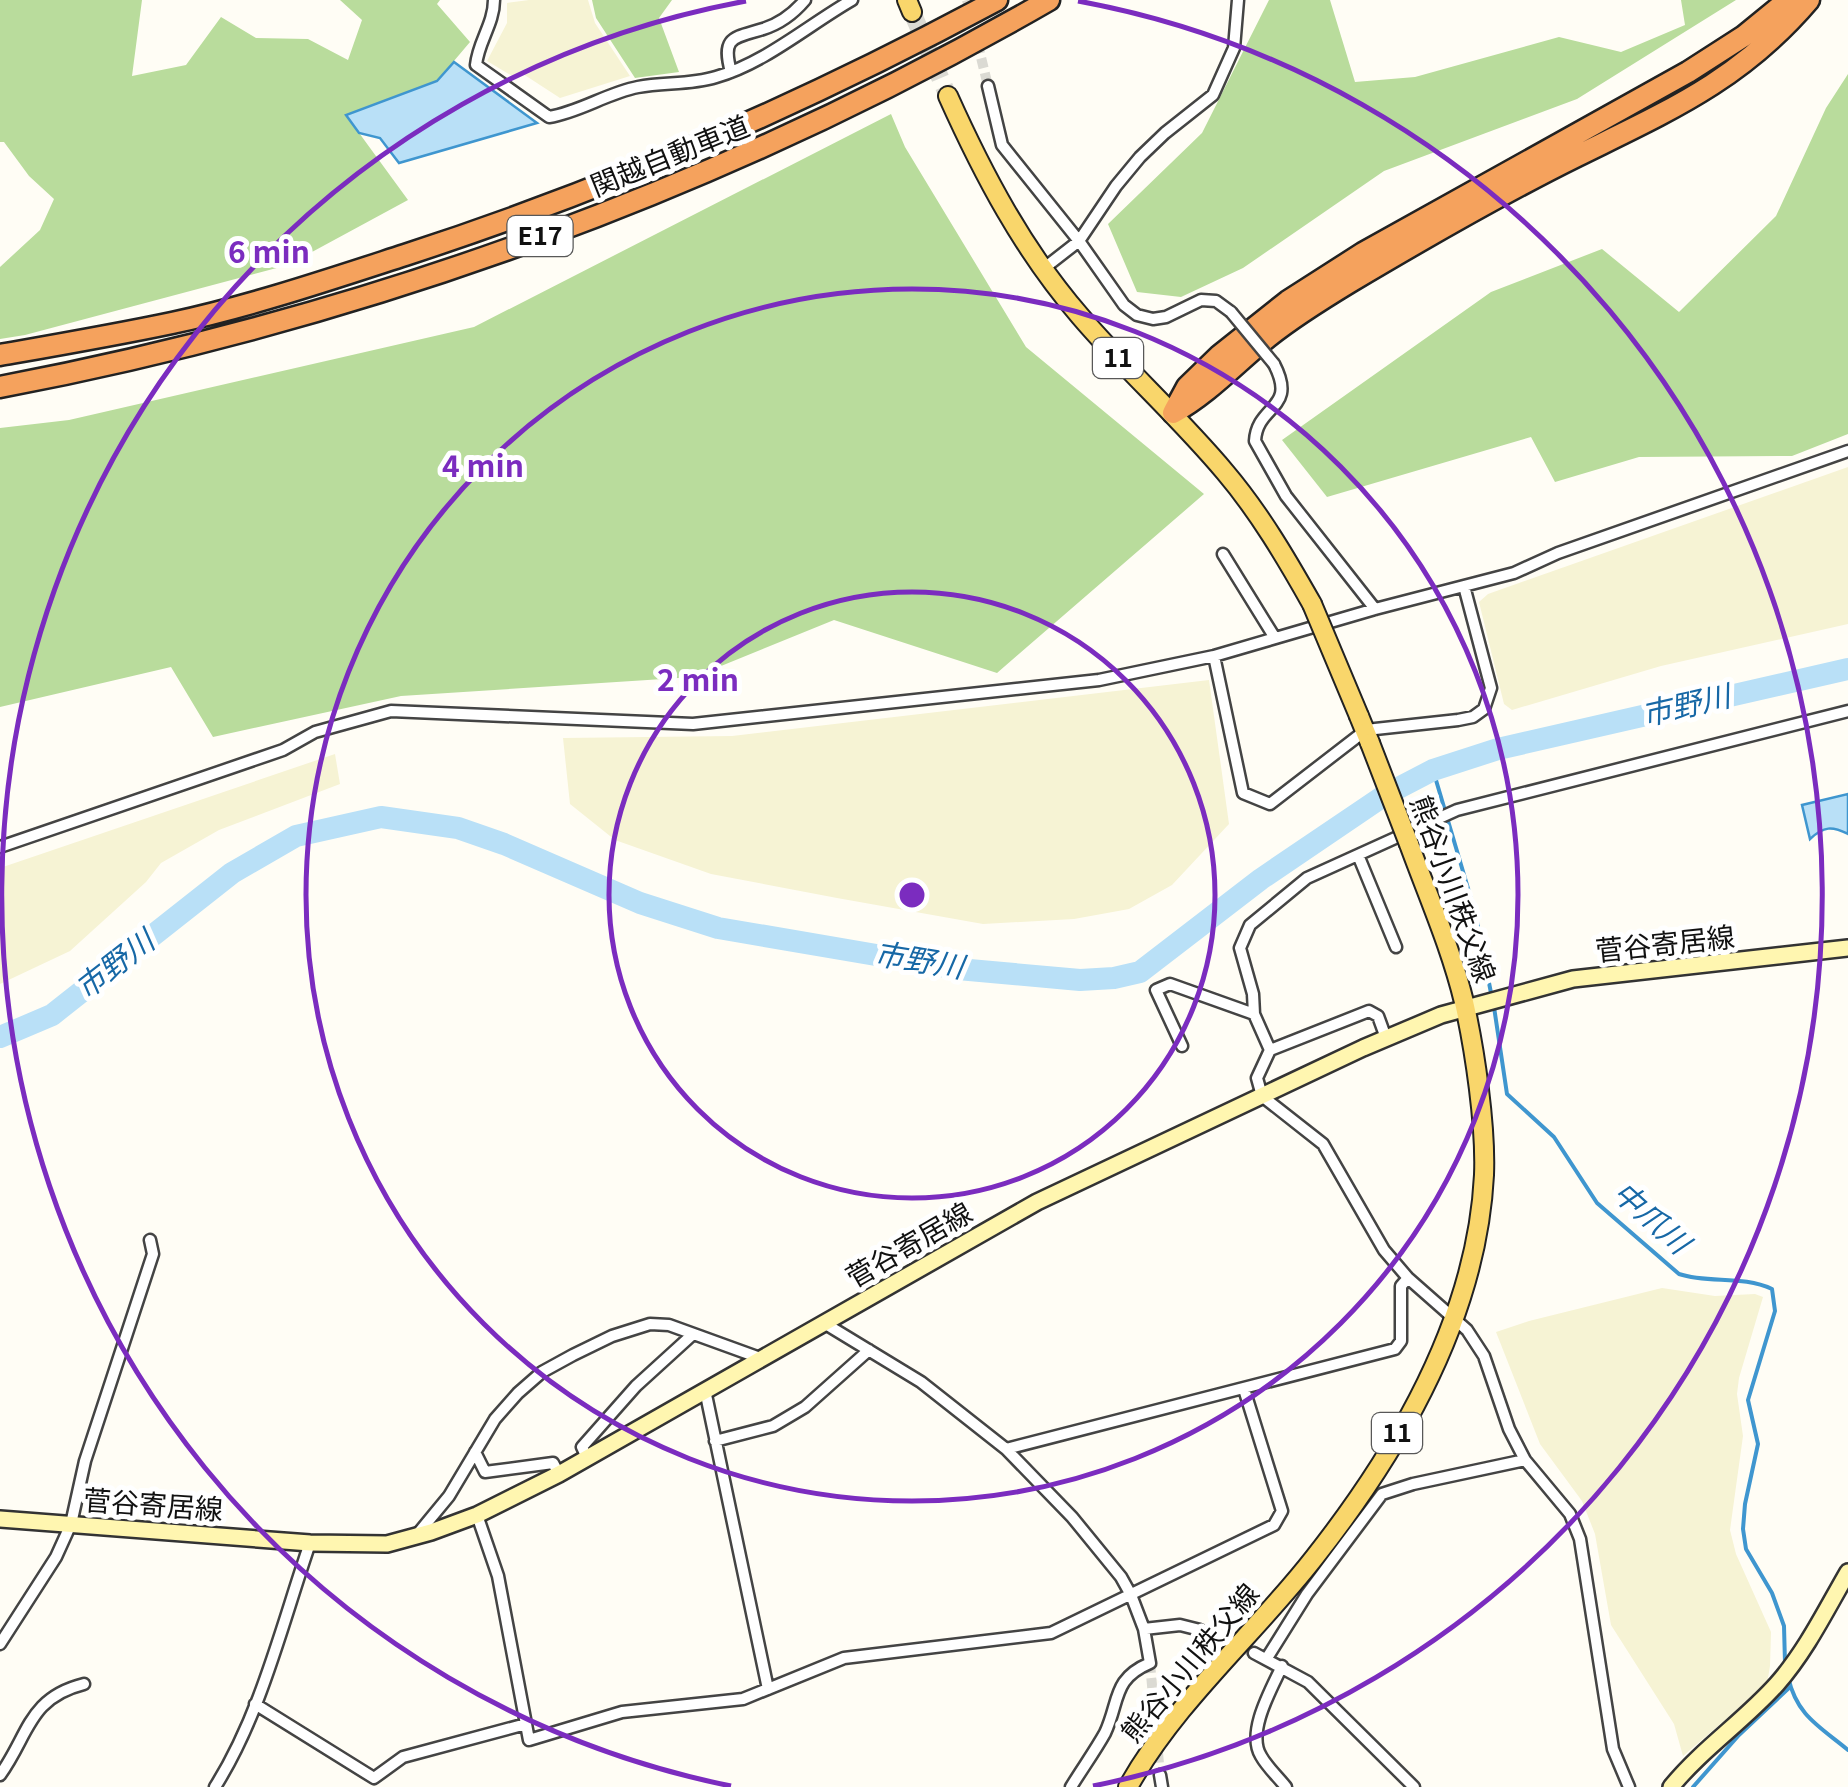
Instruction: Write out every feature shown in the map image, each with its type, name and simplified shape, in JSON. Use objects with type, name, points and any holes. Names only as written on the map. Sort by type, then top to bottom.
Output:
[{"type":"highway","name":"関越自動車道","points":[[0,355],[174,323],[277,296],[508,221],[763,119],[996,0]]},
{"type":"highway","name":"関越自動車道","points":[[0,387],[179,349],[287,321],[477,259],[646,197],[773,144],[1049,0]]},
{"type":"highway","points":[[1172,413],[1187,387],[1288,300],[1644,98],[1744,36],[1788,0]]},
{"type":"highway","points":[[1172,413],[1199,398],[1270,335],[1350,282],[1575,157],[1655,120],[1735,72],[1775,38],[1809,0]]},
{"type":"main road","name":"熊谷小川秩父線","points":[[948,96],[990,184],[1043,269],[1079,316],[1172,413],[1257,513],[1312,604],[1409,844],[1465,1006],[1477,1078],[1484,1172],[1477,1239],[1455,1320],[1420,1396],[1371,1477],[1314,1558],[1160,1736],[1128,1787]]},
{"type":"main road","name":"菅谷寄居線","points":[[0,1519],[310,1542],[387,1544],[415,1537],[476,1515],[560,1474],[1037,1202],[1386,1038],[1465,1006],[1573,979],[1848,948]]},
{"type":"main road","points":[[1671,1787],[1694,1759],[1776,1685],[1848,1572]]},
{"type":"street","points":[[494,0],[492,20],[476,65],[549,117],[568,114],[635,88],[704,80],[756,62],[852,0]]},
{"type":"street","points":[[730,72],[726,55],[728,44],[736,35],[779,22],[804,0]]},
{"type":"street","points":[[1043,269],[1080,241],[1140,157],[1213,96],[1234,48],[1238,0]]},
{"type":"street","points":[[988,86],[1002,145],[1080,241],[1124,305],[1152,319],[1210,300],[1231,312],[1274,364],[1284,390],[1280,401],[1258,425],[1255,441],[1286,496],[1375,608]]},
{"type":"street","points":[[0,847],[282,750],[315,732],[391,711],[693,724],[1099,680],[1214,656],[1514,572],[1848,451]]},
{"type":"street","points":[[1222,554],[1275,638]]},
{"type":"street","points":[[1214,656],[1244,793],[1270,804],[1365,730],[1458,720],[1474,717],[1484,709],[1491,688],[1464,586]]},
{"type":"street","points":[[1270,1050],[1254,1014],[1253,994],[1240,957],[1244,933],[1307,878],[1457,810],[1848,712]]},
{"type":"street","points":[[1358,854],[1396,947]]},
{"type":"street","points":[[1182,1046],[1156,990],[1170,984],[1254,1014]]},
{"type":"street","points":[[1386,1038],[1378,1016],[1368,1011],[1270,1050],[1257,1078],[1262,1096],[1323,1144],[1384,1250],[1408,1278],[1455,1320],[1484,1356],[1525,1460],[1570,1514],[1580,1539],[1613,1749],[1629,1787]]},
{"type":"street","points":[[0,1644],[56,1557],[72,1524],[84,1461],[153,1254],[150,1240]]},
{"type":"street","points":[[1006,1450],[1395,1349],[1401,1340],[1401,1286],[1408,1278]]},
{"type":"street","points":[[824,1323],[920,1382],[1006,1450],[1072,1517],[1131,1594],[1144,1629],[1150,1663],[1134,1670],[1120,1685],[1104,1734],[1071,1787]]},
{"type":"street","points":[[415,1537],[450,1496],[495,1420],[518,1392],[542,1372],[573,1355],[612,1336],[650,1324],[669,1325],[760,1358]]},
{"type":"street","points":[[587,1458],[582,1446],[636,1386],[692,1335]]},
{"type":"street","points":[[715,1441],[773,1426],[805,1407],[868,1350]]},
{"type":"street","points":[[476,1515],[498,1576],[529,1740],[622,1712],[742,1699],[844,1658],[1051,1633],[1274,1525],[1280,1517],[1281,1505],[1244,1389]]},
{"type":"street","points":[[704,1390],[768,1689]]},
{"type":"street","points":[[475,1452],[485,1472],[553,1463],[560,1474]]},
{"type":"street","points":[[1267,1658],[1307,1594],[1382,1494],[1525,1460]]},
{"type":"street","points":[[214,1787],[235,1754],[310,1542]]},
{"type":"street","points":[[1144,1629],[1180,1625],[1200,1630]]},
{"type":"street","points":[[1254,1652],[1282,1666],[1332,1704],[1414,1787]]},
{"type":"street","points":[[1282,1666],[1260,1721],[1257,1746],[1286,1787]]},
{"type":"street","points":[[0,1774],[40,1707],[53,1695],[84,1684]]},
{"type":"street","points":[[254,1704],[374,1778],[404,1757],[526,1724]]},
{"type":"shaded area","points":[[588,0],[595,23],[630,76],[560,98],[520,72],[514,77],[487,61],[507,23],[507,3]]},
{"type":"shaded area","points":[[1848,467],[1848,624],[1661,666],[1512,710],[1504,704],[1479,602],[1488,594]]},
{"type":"shaded area","points":[[1209,680],[1229,824],[1172,885],[1129,909],[1074,919],[983,924],[837,898],[711,874],[615,840],[570,804],[563,738],[732,736]]},
{"type":"shaded area","points":[[335,754],[340,784],[219,830],[161,863],[146,882],[70,951],[0,984],[0,868]]},
{"type":"shaded area","points":[[1662,1288],[1715,1296],[1763,1297],[1739,1378],[1737,1394],[1743,1436],[1730,1530],[1736,1554],[1771,1632],[1767,1684],[1683,1756],[1674,1724],[1611,1625],[1595,1534],[1582,1501],[1540,1444],[1496,1332]]},
{"type":"green space","points":[[0,0],[142,0],[132,76],[186,65],[221,17],[256,38],[308,39],[348,60],[362,20],[340,0],[440,0],[437,4],[470,42],[437,81],[346,115],[408,200],[288,265],[0,339],[0,267],[40,230],[54,199],[0,142]]},
{"type":"green space","points":[[592,0],[672,0],[659,18],[679,72],[635,78],[596,18]]},
{"type":"green space","points":[[1269,0],[1330,0],[1355,82],[1415,77],[1559,37],[1621,52],[1685,25],[1681,0],[1736,0],[1577,99],[1384,171],[1243,268],[1181,297],[1137,292],[1108,224],[1202,133]]},
{"type":"green space","points":[[1848,74],[1848,434],[1792,456],[1639,457],[1555,482],[1531,437],[1327,497],[1282,440],[1491,292],[1602,249],[1679,312],[1776,216],[1826,108]]},
{"type":"green space","points":[[891,114],[905,147],[1026,347],[1204,494],[997,673],[834,620],[694,677],[401,696],[213,737],[171,667],[0,707],[0,428],[69,420],[474,327]]},
{"type":"water","points":[[454,62],[537,123],[399,163],[380,138],[359,133],[346,115],[437,81]]},
{"type":"water","points":[[1848,794],[1848,834],[1828,829],[1810,839],[1802,805]]},
{"type":"waterway","name":"市野川","points":[[0,1037],[52,1015],[232,873],[296,836],[381,817],[458,828],[640,903],[718,928],[958,969],[1080,980],[1114,978],[1140,972],[1261,879],[1385,795],[1433,770],[1498,749],[1848,669]]},
{"type":"waterway","name":"中爪川","points":[[1433,770],[1475,912],[1492,998]]},
{"type":"waterway","name":"中爪川","points":[[1494,1007],[1507,1094],[1554,1137],[1597,1203],[1679,1274],[1749,1282],[1772,1289],[1775,1311],[1748,1400],[1758,1444],[1743,1529],[1746,1549],[1772,1593],[1784,1626],[1785,1663]]},
{"type":"waterway","points":[[1788,1677],[1803,1711],[1848,1750]]},
{"type":"waterway","name":"中爪川","points":[[1693,1787],[1739,1735],[1790,1687]]},
{"type":"tunnel","points":[[967,0],[988,86]]},
{"type":"tunnel","points":[[912,12],[948,96]]},
{"type":"tunnel","points":[[1200,1630],[1254,1653]]},
{"type":"tunnel","points":[[1150,1663],[1160,1775]]}]
